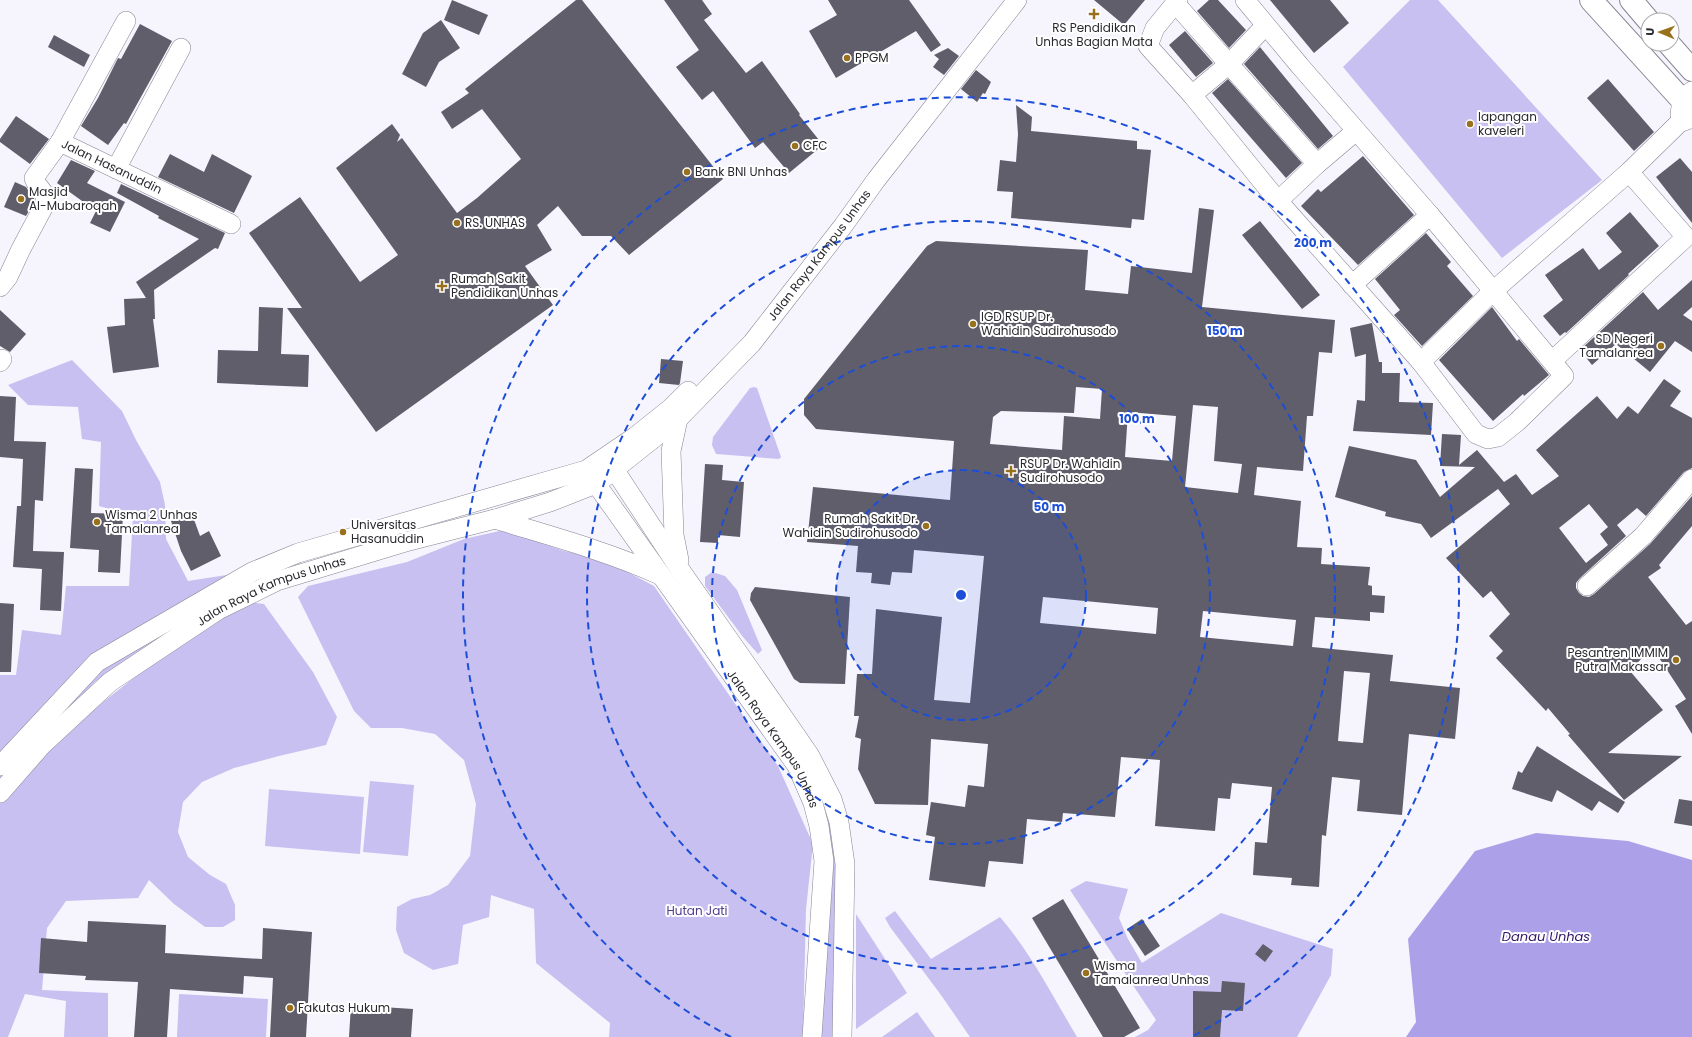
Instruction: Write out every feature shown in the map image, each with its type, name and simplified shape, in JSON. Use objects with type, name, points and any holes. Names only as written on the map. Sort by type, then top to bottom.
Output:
[{"type":"highway","points":[[1592,0],[1688,108]]},
{"type":"highway","points":[[1631,0],[1641,12]]},
{"type":"highway","points":[[1676,52],[1692,70]]},
{"type":"street","name":"Jalan Raya Kampus Unhas","points":[[0,793],[42,745],[110,682],[218,610],[277,581],[410,541],[495,519],[550,502],[591,477],[678,419],[843,226],[869,182],[1001,0]]},
{"type":"street","name":"Jalan Raya Kampus Unhas","points":[[891,153],[1017,0]]},
{"type":"street","points":[[1245,0],[1265,26],[1430,216],[1492,292],[1564,376],[1517,422],[1498,437],[1488,439],[1476,434],[1421,362],[1278,200],[1192,95],[1148,46],[1156,28],[1177,2],[1317,164]]},
{"type":"street","points":[[60,142],[126,21]]},
{"type":"street","points":[[1192,95],[1229,64],[1265,26]]},
{"type":"street","points":[[116,169],[181,48]]},
{"type":"street","points":[[1421,362],[1492,292],[1629,172],[1688,108]]},
{"type":"street","points":[[1278,200],[1356,131]]},
{"type":"street","name":"Jalan Hasanuddin","points":[[0,287],[8,277],[21,249],[46,204],[46,197],[34,181],[34,178],[60,142],[232,224]]},
{"type":"street","points":[[1552,361],[1686,237],[1629,172]]},
{"type":"street","points":[[1352,285],[1430,216]]},
{"type":"street","name":"Jalan Raya Kampus Unhas","points":[[610,463],[636,436],[671,408],[725,355],[747,339]]},
{"type":"street","points":[[678,419],[671,451],[671,473],[674,535],[681,572]]},
{"type":"street","name":"Jalan Raya Kampus Unhas","points":[[610,463],[681,572],[810,756],[832,799],[842,838],[846,864],[842,1037]]},
{"type":"street","name":"Jalan Raya Kampus Unhas","points":[[0,766],[97,662],[252,572],[295,555],[591,477]]},
{"type":"street","name":"Jalan Raya Kampus Unhas","points":[[591,477],[797,766],[813,803],[820,832],[824,861],[812,1037]]},
{"type":"street","points":[[1587,586],[1643,536],[1692,479]]},
{"type":"street","points":[[495,519],[588,547],[631,562],[661,575]]},
{"type":"street","points":[[295,555],[302,573]]},
{"type":"green space","name":"lapangan kaveleri","points":[[1410,0],[1438,0],[1602,180],[1502,258],[1343,67]]},
{"type":"green space","points":[[72,360],[122,411],[136,440],[160,482],[165,505],[166,539],[188,581],[233,574],[182,623],[96,681],[0,782],[0,675],[16,675],[22,630],[61,635],[66,586],[129,586],[133,516],[99,506],[101,442],[82,439],[78,407],[28,405],[8,385]]},
{"type":"green space","points":[[750,388],[757,388],[781,457],[779,459],[716,454],[712,445],[713,437]]},
{"type":"green space","name":"Hutan Jati","points":[[504,530],[564,551],[603,559],[654,586],[778,766],[813,844],[806,909],[803,1037],[609,1037],[610,1023],[536,963],[534,909],[491,895],[489,917],[463,925],[458,964],[433,970],[404,953],[396,930],[397,907],[412,899],[430,895],[448,885],[470,856],[476,804],[464,760],[435,734],[402,728],[371,728],[354,711],[298,597],[308,586],[407,562],[464,539]]},
{"type":"green space","points":[[712,572],[725,576],[737,590],[762,650],[758,654],[743,637],[705,586],[705,577]]},
{"type":"green space","points":[[249,602],[264,604],[313,672],[337,717],[326,745],[234,768],[202,782],[183,802],[178,832],[188,857],[210,875],[226,884],[235,905],[235,920],[223,927],[205,927],[174,904],[149,880],[138,898],[66,901],[47,928],[42,990],[108,993],[108,1037],[64,1037],[66,1001],[25,994],[8,1037],[0,1037],[0,799],[75,724],[172,648]]},
{"type":"green space","points":[[370,781],[414,785],[408,856],[363,852]]},
{"type":"green space","points":[[269,789],[364,797],[360,854],[265,846]]},
{"type":"green space","points":[[828,818],[837,842],[836,1037],[816,1037],[822,821]]},
{"type":"green space","points":[[1086,881],[1128,889],[1119,918],[1128,939],[1142,963],[1221,913],[1333,949],[1331,975],[1297,1037],[1135,1037],[1148,1030],[1156,1020],[1070,890]]},
{"type":"green space","points":[[895,911],[931,959],[1000,917],[1032,960],[1077,1037],[970,1037],[941,995],[890,927],[885,918]]},
{"type":"green space","points":[[856,914],[907,993],[856,1029]]},
{"type":"green space","points":[[179,994],[268,999],[266,1037],[177,1037]]},
{"type":"green space","points":[[917,1012],[935,1037],[882,1037]]},
{"type":"water","name":"Danau Unhas","points":[[1536,833],[1628,841],[1692,860],[1692,1037],[1406,1037],[1416,1022],[1408,939],[1475,851]]},
{"type":"building","points":[[452,0],[488,15],[479,35],[444,20]]},
{"type":"building","name":"RS. UNHAS","points":[[576,0],[582,0],[723,179],[629,255],[611,236],[582,236],[558,206],[537,225],[552,250],[525,266],[553,305],[376,432],[287,308],[302,308],[249,233],[300,197],[360,282],[398,255],[336,168],[392,124],[400,135],[397,142],[402,138],[457,213],[477,198],[521,159],[482,109],[452,129],[441,112],[469,93],[465,89]]},
{"type":"building","points":[[664,0],[702,0],[712,14],[704,20],[746,73],[762,61],[800,114],[799,115],[823,145],[789,173],[763,142],[755,148],[713,91],[702,100],[676,67],[699,50]]},
{"type":"building","name":"PPGM","points":[[828,0],[909,0],[941,45],[931,52],[916,31],[836,78],[809,31],[837,15]]},
{"type":"building","points":[[1094,0],[1145,0],[1124,25]]},
{"type":"building","points":[[1209,0],[1218,0],[1246,30],[1229,48],[1197,11]]},
{"type":"building","points":[[1270,0],[1330,0],[1349,23],[1314,53]]},
{"type":"building","points":[[441,20],[460,48],[439,62],[426,87],[402,74],[423,33]]},
{"type":"building","points":[[140,24],[172,41],[126,124],[124,123],[108,145],[81,126],[98,98],[118,58],[121,59]]},
{"type":"building","points":[[1185,31],[1213,63],[1196,77],[1169,45]]},
{"type":"building","points":[[54,35],[90,55],[84,67],[48,47]]},
{"type":"building","points":[[1260,47],[1333,136],[1318,149],[1244,64]]},
{"type":"building","points":[[948,48],[959,56],[944,75],[933,67],[939,59],[934,55]]},
{"type":"building","points":[[976,70],[991,82],[985,94],[983,93],[977,102],[961,89]]},
{"type":"building","points":[[1228,79],[1302,163],[1286,178],[1212,93]]},
{"type":"building","points":[[1608,79],[1654,132],[1634,151],[1587,98]]},
{"type":"building","points":[[1016,105],[1032,117],[1031,131],[1137,141],[1137,149],[1151,150],[1144,220],[1132,219],[1131,228],[1011,218],[1013,192],[997,191],[1000,160],[1016,162],[1018,134]]},
{"type":"building","points":[[16,116],[49,139],[30,164],[0,142],[0,139]]},
{"type":"building","points":[[170,154],[204,172],[212,154],[252,176],[234,213],[158,177]]},
{"type":"building","points":[[1363,156],[1414,215],[1358,265],[1301,206],[1318,189],[1321,192]]},
{"type":"building","points":[[1680,158],[1692,172],[1692,223],[1656,177]]},
{"type":"building","points":[[71,160],[95,171],[87,183],[125,202],[110,232],[90,223],[96,211],[57,183]]},
{"type":"building","name":"Masjid Al-Mubaroqah","points":[[15,182],[26,187],[35,200],[26,216],[4,207]]},
{"type":"building","points":[[121,184],[225,233],[218,249],[215,248],[154,290],[155,319],[153,319],[159,367],[113,373],[107,327],[125,325],[124,299],[146,298],[136,282],[199,239],[158,218],[159,216],[117,193]]},
{"type":"building","points":[[1199,208],[1214,210],[1202,307],[1335,320],[1332,353],[1319,352],[1313,416],[1307,416],[1303,471],[1257,467],[1254,495],[1301,501],[1297,547],[1322,548],[1321,564],[1370,567],[1368,585],[1372,586],[1372,595],[1385,596],[1384,613],[1370,612],[1370,621],[1315,617],[1312,647],[1393,655],[1390,681],[1460,688],[1455,739],[1409,734],[1402,815],[1357,811],[1360,780],[1332,777],[1326,836],[1322,835],[1319,887],[1291,885],[1292,878],[1253,875],[1255,842],[1267,843],[1272,787],[1232,783],[1230,799],[1218,798],[1215,831],[1155,826],[1160,760],[1121,757],[1115,817],[1063,813],[1062,822],[1027,819],[1023,864],[989,861],[985,887],[929,880],[935,837],[926,835],[931,802],[965,807],[968,785],[984,787],[988,744],[931,739],[928,805],[875,804],[858,769],[861,739],[855,737],[859,716],[854,716],[857,674],[872,674],[876,609],[942,617],[934,700],[970,703],[984,556],[914,550],[912,573],[892,572],[890,585],[871,583],[872,573],[856,572],[858,546],[807,542],[813,487],[950,500],[954,441],[816,429],[804,415],[804,399],[927,246],[936,241],[1088,250],[1085,290],[1128,294],[1131,266],[1192,273]],"holes":[[[1076,387],[1102,389],[1100,419],[1064,416],[1062,450],[990,444],[993,417],[1001,411],[1074,413]],[[1193,405],[1218,407],[1214,461],[1242,464],[1238,493],[1185,487]],[[1128,412],[1176,416],[1172,461],[1125,457]],[[1043,597],[1158,608],[1156,634],[1040,623]],[[1203,611],[1296,620],[1293,646],[1200,637]],[[1344,671],[1370,673],[1363,743],[1338,741]]]},
{"type":"building","points":[[1630,212],[1659,246],[1566,333],[1565,332],[1560,336],[1543,316],[1563,300],[1545,275],[1583,248],[1599,270],[1622,252],[1606,233]]},
{"type":"building","points":[[1260,221],[1320,295],[1302,309],[1242,235]]},
{"type":"building","points":[[1426,233],[1451,262],[1447,266],[1473,296],[1422,346],[1394,315],[1400,310],[1375,279]]},
{"type":"building","points":[[1692,280],[1692,307],[1683,315],[1692,321],[1692,352],[1675,341],[1650,372],[1616,344],[1592,365],[1580,350],[1643,292],[1658,310]]},
{"type":"building","points":[[259,307],[283,308],[281,354],[309,355],[308,387],[217,383],[218,350],[258,351]]},
{"type":"building","points":[[1492,307],[1517,341],[1519,339],[1549,375],[1524,396],[1523,394],[1493,421],[1439,360]]},
{"type":"building","points":[[0,310],[26,334],[10,352],[0,346]]},
{"type":"building","points":[[1372,323],[1379,362],[1382,362],[1382,373],[1400,373],[1399,402],[1433,403],[1431,435],[1353,431],[1357,400],[1365,401],[1366,354],[1355,357],[1350,328]]},
{"type":"building","points":[[661,359],[683,361],[679,385],[659,383]]},
{"type":"building","points":[[1664,379],[1681,391],[1670,406],[1692,418],[1692,468],[1684,472],[1646,516],[1637,508],[1617,525],[1626,536],[1580,578],[1576,583],[1576,588],[1583,596],[1589,597],[1594,594],[1650,544],[1692,496],[1692,526],[1659,565],[1661,568],[1648,577],[1686,625],[1692,621],[1692,734],[1675,706],[1686,699],[1652,647],[1630,671],[1663,710],[1608,753],[1682,756],[1624,800],[1568,735],[1570,734],[1548,708],[1546,711],[1496,658],[1503,651],[1489,636],[1510,614],[1491,591],[1483,598],[1446,558],[1510,504],[1498,489],[1431,538],[1421,524],[1385,516],[1386,512],[1335,497],[1349,446],[1416,460],[1440,497],[1475,467],[1440,466],[1442,434],[1461,435],[1459,465],[1477,450],[1504,482],[1516,474],[1532,495],[1559,476],[1536,450],[1597,396],[1617,419],[1628,406],[1638,414]],"holes":[[[1589,504],[1608,527],[1600,534],[1608,545],[1586,563],[1559,528]]]},
{"type":"building","points":[[0,396],[16,397],[14,441],[46,442],[43,501],[35,500],[33,551],[64,552],[61,611],[40,610],[42,569],[13,567],[17,506],[21,506],[23,459],[0,457]]},
{"type":"building","points":[[705,464],[723,465],[722,480],[744,482],[740,537],[718,535],[718,543],[700,542]]},
{"type":"building","name":"Wisma 2 Unhas Tamalanrea","points":[[75,468],[93,469],[91,513],[123,514],[120,573],[98,572],[99,550],[70,548]]},
{"type":"building","points":[[192,514],[200,536],[209,531],[221,556],[191,571],[181,551],[171,521]]},
{"type":"building","points":[[755,587],[850,597],[845,684],[800,683],[794,679],[750,600],[751,593]]},
{"type":"building","points":[[0,603],[14,604],[11,672],[0,672]]},
{"type":"building","points":[[1537,746],[1625,802],[1618,813],[1599,801],[1592,811],[1557,790],[1552,802],[1512,789],[1518,771],[1522,773]]},
{"type":"building","points":[[1679,799],[1692,801],[1692,826],[1674,823]]},
{"type":"building","name":"Wisma Tamalanrea Unhas","points":[[1063,899],[1140,1028],[1124,1037],[1103,1037],[1032,918]]},
{"type":"building","points":[[1142,919],[1160,946],[1145,956],[1127,929]]},
{"type":"building","points":[[88,921],[166,925],[165,953],[262,959],[263,928],[312,932],[306,1037],[270,1037],[273,978],[244,976],[243,994],[170,989],[167,1037],[134,1037],[138,982],[85,980],[86,976],[39,973],[41,938],[87,942]]},
{"type":"building","points":[[1263,944],[1273,951],[1265,962],[1255,954]]},
{"type":"building","points":[[1222,981],[1245,983],[1243,1011],[1222,1010],[1220,1037],[1193,1037],[1193,991],[1221,992]]},
{"type":"building","points":[[351,1005],[413,1009],[411,1037],[349,1037]]},
{"type":"place","name":"RS Pendidikan Unhas Bagian Mata","points":[[1094,14]]},
{"type":"place","name":"PPGM","points":[[847,58]]},
{"type":"place","name":"lapangan kaveleri","points":[[1470,124]]},
{"type":"place","name":"CFC","points":[[795,146]]},
{"type":"place","name":"Bank BNI Unhas","points":[[687,172]]},
{"type":"place","name":"Masjid Al-Mubaroqah","points":[[21,199]]},
{"type":"place","name":"RS. UNHAS","points":[[457,223]]},
{"type":"place","name":"Rumah Sakit Pendidikan Unhas","points":[[442,286]]},
{"type":"place","name":"IGD RSUP Dr. Wahidin Sudirohusodo","points":[[973,324]]},
{"type":"place","name":"SD Negeri Tamalanrea","points":[[1661,346]]},
{"type":"place","name":"RSUP Dr. Wahidin Sudirohusodo","points":[[1011,471]]},
{"type":"place","name":"Wisma 2 Unhas Tamalanrea","points":[[97,522]]},
{"type":"place","name":"Rumah Sakit Dr. Wahidin Sudirohusodo","points":[[926,526]]},
{"type":"place","name":"Universitas Hasanuddin","points":[[343,532]]},
{"type":"place","name":"Pesantren IMMIM Putra Makassar","points":[[1676,660]]},
{"type":"place","name":"Wisma Tamalanrea Unhas","points":[[1086,973]]},
{"type":"place","name":"Fakutas Hukum","points":[[290,1008]]}]
